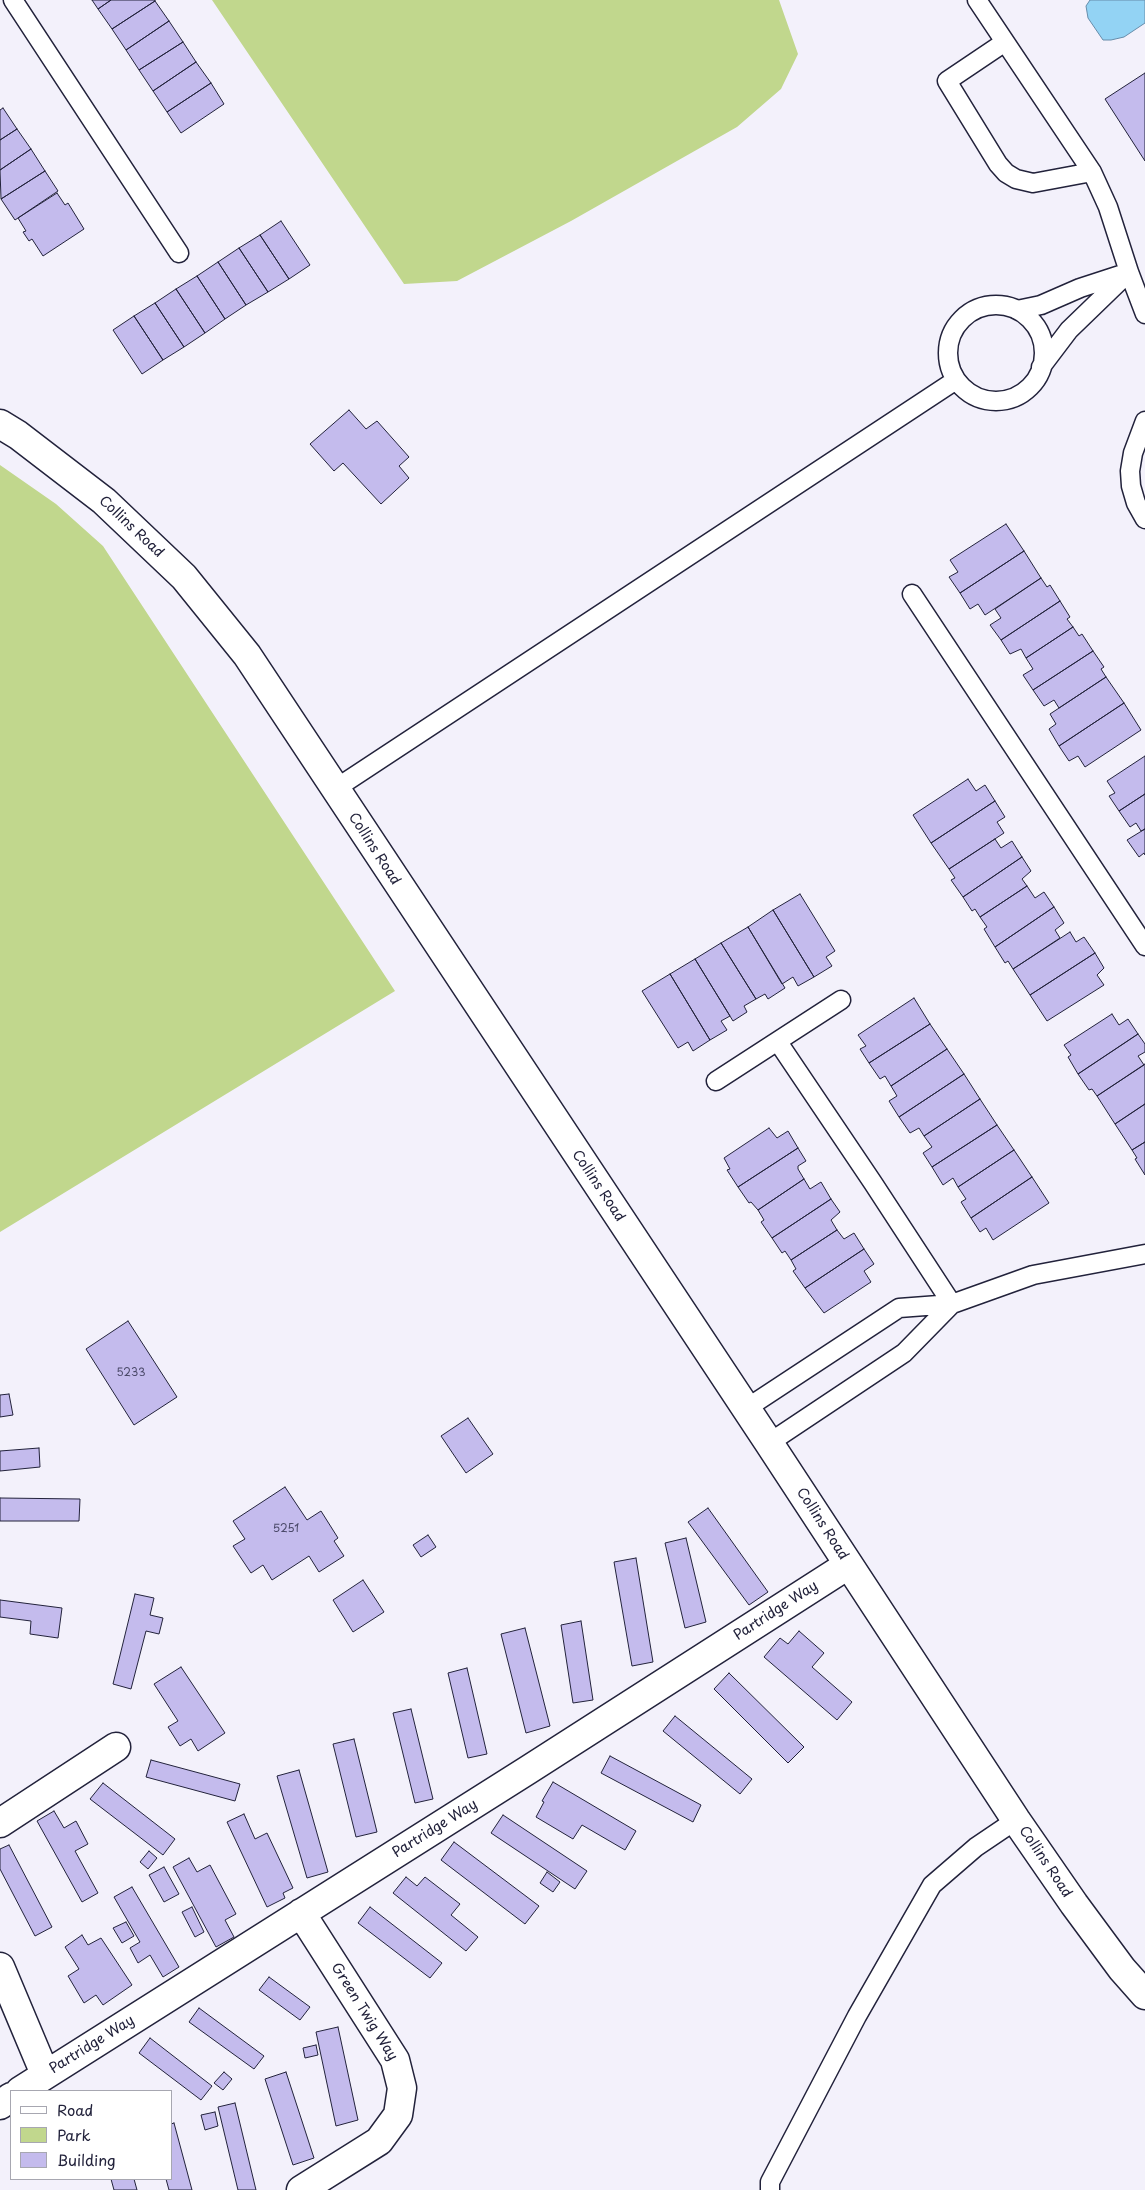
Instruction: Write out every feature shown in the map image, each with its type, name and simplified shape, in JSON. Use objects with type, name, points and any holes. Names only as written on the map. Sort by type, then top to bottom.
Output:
[{"type":"street","name":"Collins Road","points":[[0,424],[18,435],[104,501],[184,577],[247,655],[769,1442],[1016,1820],[1074,1904],[1122,1969],[1145,1995]]},
{"type":"street","name":"Partridge Way","points":[[21,2090],[848,1565]]},
{"type":"street","points":[[0,1823],[116,1747]]},
{"type":"street","name":"Green Twig Way","points":[[301,1913],[395,2060],[402,2088],[398,2115],[378,2141],[302,2190]]},
{"type":"street","points":[[0,1967],[45,2074]]},
{"type":"lane","points":[[13,0],[179,253]]},
{"type":"lane","points":[[977,0],[1092,172],[1108,207],[1145,314]]},
{"type":"lane","points":[[1004,42],[946,81],[998,164],[1006,173],[1016,179],[1033,183],[1092,172]]},
{"type":"lane","points":[[1016,310],[1041,305],[1080,288],[1129,272]]},
{"type":"lane","points":[[1042,367],[1044,352],[1041,337],[1034,324],[1023,313],[1016,310],[995,304],[980,307],[968,314],[957,324],[950,338],[948,352],[950,367],[956,380],[967,391],[980,398],[996,401],[1010,398],[1024,391],[1035,380],[1042,367],[1069,330],[1129,272]]},
{"type":"lane","points":[[335,789],[956,380]]},
{"type":"lane","points":[[1145,421],[1133,454],[1130,471],[1131,486],[1136,503],[1145,519]]},
{"type":"lane","points":[[912,594],[1145,946]]},
{"type":"lane","points":[[716,1081],[841,1000]]},
{"type":"lane","points":[[778,1042],[874,1183],[952,1304]]},
{"type":"lane","points":[[746,1408],[899,1308],[952,1304],[1033,1275],[1145,1254]]},
{"type":"lane","points":[[769,1442],[904,1353],[952,1304]]},
{"type":"lane","points":[[770,2190],[770,2182],[857,2016],[932,1885],[976,1847],[1016,1820]]},
{"type":"green space","points":[[212,0],[779,0],[798,54],[781,89],[737,127],[571,221],[457,281],[404,284]]},
{"type":"green space","points":[[0,465],[56,504],[103,546],[395,991],[0,1232]]},
{"type":"water","points":[[1090,0],[1145,0],[1145,23],[1124,37],[1103,40],[1088,18],[1086,6]]},
{"type":"building","points":[[92,0],[111,0],[98,9]]},
{"type":"building","points":[[111,0],[155,1],[112,29],[98,9]]},
{"type":"building","points":[[155,1],[169,21],[126,50],[112,29]]},
{"type":"building","points":[[169,21],[183,42],[139,70],[126,50]]},
{"type":"building","points":[[183,42],[196,62],[153,91],[139,70]]},
{"type":"building","points":[[196,62],[211,83],[167,112],[153,91]]},
{"type":"building","points":[[1145,73],[1145,161],[1105,99]]},
{"type":"building","points":[[211,83],[224,104],[181,133],[167,112]]},
{"type":"building","points":[[3,108],[17,129],[0,140],[0,110]]},
{"type":"building","points":[[17,129],[31,149],[0,170],[0,140]]},
{"type":"building","points":[[31,149],[45,171],[1,199],[0,170]]},
{"type":"building","points":[[45,171],[58,191],[15,220],[1,199]]},
{"type":"building","points":[[57,193],[65,205],[68,203],[84,229],[43,256],[32,239],[29,241],[23,232],[26,231],[18,218]]},
{"type":"building","points":[[281,221],[310,265],[289,279],[260,235]]},
{"type":"building","points":[[260,235],[289,279],[268,292],[239,248]]},
{"type":"building","points":[[239,248],[268,292],[246,305],[218,262]]},
{"type":"building","points":[[218,262],[246,305],[225,319],[197,276]]},
{"type":"building","points":[[197,276],[225,319],[205,333],[176,289]]},
{"type":"building","points":[[176,289],[205,333],[184,347],[155,303]]},
{"type":"building","points":[[155,303],[184,347],[163,360],[134,316]]},
{"type":"building","points":[[134,316],[163,360],[142,374],[113,330]]},
{"type":"building","points":[[349,410],[366,429],[377,421],[409,457],[399,466],[409,478],[381,504],[343,463],[334,471],[310,444]]},
{"type":"building","points":[[1006,524],[1024,551],[960,593],[949,577],[958,572],[950,560]]},
{"type":"building","points":[[1024,551],[1041,578],[985,615],[978,604],[970,609],[960,593]]},
{"type":"building","points":[[1041,578],[1047,587],[1050,585],[1060,601],[1001,640],[990,625],[1001,618],[995,609]]},
{"type":"building","points":[[1060,601],[1070,617],[1067,619],[1073,627],[1026,658],[1021,649],[1010,654],[1001,640]]},
{"type":"building","points":[[1073,627],[1079,636],[1082,634],[1093,651],[1033,690],[1023,675],[1033,669],[1026,658]]},
{"type":"building","points":[[1093,651],[1104,667],[1101,669],[1106,677],[1059,708],[1054,700],[1044,706],[1033,690]]},
{"type":"building","points":[[1106,677],[1124,703],[1059,746],[1049,729],[1056,724],[1050,714]]},
{"type":"building","points":[[1124,703],[1141,730],[1085,767],[1078,756],[1069,761],[1059,746]]},
{"type":"building","points":[[1145,756],[1145,794],[1119,811],[1109,796],[1115,793],[1107,781]]},
{"type":"building","points":[[968,779],[976,791],[985,785],[995,801],[931,843],[913,815]]},
{"type":"building","points":[[1145,794],[1145,829],[1141,831],[1136,823],[1130,827],[1119,811]]},
{"type":"building","points":[[995,801],[1005,817],[997,822],[1004,833],[949,869],[931,843]]},
{"type":"building","points":[[1145,829],[1145,855],[1144,853],[1139,857],[1127,840]]},
{"type":"building","points":[[995,839],[1001,848],[1012,841],[1022,857],[963,897],[951,880],[955,878],[949,869]]},
{"type":"building","points":[[1022,857],[1031,871],[1022,879],[1027,886],[980,917],[975,909],[972,911],[963,897]]},
{"type":"building","points":[[1027,886],[1035,898],[1044,892],[1054,907],[995,947],[984,929],[987,927],[980,917]]},
{"type":"building","points":[[800,894],[835,951],[826,957],[832,966],[814,977],[773,910]]},
{"type":"building","points":[[1054,907],[1064,923],[1055,930],[1060,938],[1013,969],[1008,961],[1005,963],[995,947]]},
{"type":"building","points":[[773,910],[814,977],[798,986],[793,977],[782,984],[748,927]]},
{"type":"building","points":[[748,927],[785,988],[768,999],[765,994],[756,999],[721,943]]},
{"type":"building","points":[[1070,932],[1076,942],[1084,937],[1095,953],[1030,995],[1013,969]]},
{"type":"building","points":[[721,943],[756,999],[744,1006],[747,1012],[733,1021],[695,959]]},
{"type":"building","points":[[1095,953],[1104,968],[1097,975],[1104,985],[1047,1021],[1030,995]]},
{"type":"building","points":[[695,959],[730,1016],[721,1021],[727,1030],[710,1040],[670,974]]},
{"type":"building","points":[[670,974],[710,1040],[693,1051],[688,1042],[678,1048],[642,991]]},
{"type":"building","points":[[914,998],[930,1024],[869,1063],[860,1049],[866,1046],[858,1035]]},
{"type":"building","points":[[1112,1014],[1119,1025],[1128,1019],[1138,1034],[1078,1074],[1068,1057],[1071,1055],[1064,1045]]},
{"type":"building","points":[[930,1024],[947,1049],[891,1086],[885,1076],[880,1079],[869,1063]]},
{"type":"building","points":[[1138,1034],[1145,1044],[1145,1052],[1138,1056],[1144,1065],[1097,1096],[1092,1089],[1089,1090],[1078,1074]]},
{"type":"building","points":[[947,1049],[964,1074],[899,1117],[889,1101],[897,1096],[891,1086]]},
{"type":"building","points":[[1145,1064],[1145,1104],[1115,1124],[1097,1096]]},
{"type":"building","points":[[964,1074],[980,1099],[924,1136],[919,1128],[910,1133],[899,1117]]},
{"type":"building","points":[[980,1099],[997,1125],[932,1167],[923,1153],[932,1147],[924,1136]]},
{"type":"building","points":[[1145,1104],[1145,1142],[1132,1150],[1115,1124]]},
{"type":"building","points":[[997,1125],[1014,1150],[958,1187],[953,1178],[943,1185],[932,1167]]},
{"type":"building","points":[[769,1128],[777,1138],[788,1131],[798,1148],[738,1187],[727,1170],[730,1169],[724,1158]]},
{"type":"building","points":[[1145,1142],[1145,1175],[1132,1150]]},
{"type":"building","points":[[798,1148],[806,1161],[798,1166],[804,1179],[758,1210],[751,1202],[749,1203],[738,1187]]},
{"type":"building","points":[[1014,1150],[1032,1177],[971,1218],[961,1202],[966,1199],[958,1187]]},
{"type":"building","points":[[1032,1177],[1049,1203],[993,1240],[986,1228],[980,1232],[971,1218]]},
{"type":"building","points":[[804,1179],[810,1189],[821,1182],[831,1199],[772,1238],[761,1222],[764,1220],[758,1210]]},
{"type":"building","points":[[831,1199],[840,1212],[831,1220],[837,1230],[791,1260],[785,1251],[782,1253],[772,1238]]},
{"type":"building","points":[[837,1230],[844,1239],[854,1233],[864,1249],[805,1288],[793,1271],[796,1269],[791,1260]]},
{"type":"building","points":[[864,1249],[874,1264],[864,1271],[871,1282],[824,1313],[805,1288]]},
{"type":"building","points":[[128,1321],[177,1397],[134,1425],[86,1349]]},
{"type":"building","points":[[9,1394],[13,1415],[0,1417],[0,1395]]},
{"type":"building","points":[[468,1418],[493,1454],[466,1473],[441,1436]]},
{"type":"building","points":[[39,1448],[40,1467],[0,1471],[0,1451]]},
{"type":"building","points":[[285,1487],[307,1520],[321,1511],[338,1538],[334,1541],[344,1556],[319,1572],[309,1556],[272,1580],[263,1565],[251,1573],[233,1546],[245,1539],[233,1521]]},
{"type":"building","points":[[0,1498],[80,1499],[79,1521],[0,1521]]},
{"type":"building","points":[[708,1508],[768,1592],[749,1605],[688,1522]]},
{"type":"building","points":[[428,1535],[436,1547],[421,1557],[413,1545]]},
{"type":"building","points":[[686,1538],[706,1622],[685,1628],[665,1543]]},
{"type":"building","points":[[636,1558],[653,1662],[632,1666],[614,1562]]},
{"type":"building","points":[[363,1580],[384,1612],[353,1632],[333,1600]]},
{"type":"building","points":[[135,1594],[154,1598],[150,1615],[163,1618],[159,1634],[146,1631],[131,1689],[113,1684]]},
{"type":"building","points":[[0,1600],[62,1608],[58,1638],[30,1634],[31,1621],[0,1617]]},
{"type":"building","points":[[581,1621],[593,1700],[573,1703],[561,1625]]},
{"type":"building","points":[[525,1628],[550,1726],[526,1733],[501,1634]]},
{"type":"building","points":[[799,1631],[824,1653],[812,1667],[852,1702],[837,1720],[764,1657],[780,1638],[788,1644]]},
{"type":"building","points":[[181,1667],[225,1733],[198,1751],[191,1739],[180,1746],[168,1727],[178,1721],[154,1684]]},
{"type":"building","points":[[467,1668],[487,1754],[468,1758],[448,1673]]},
{"type":"building","points":[[729,1673],[804,1747],[788,1763],[714,1689]]},
{"type":"building","points":[[411,1709],[433,1799],[415,1803],[393,1713]]},
{"type":"building","points":[[675,1716],[752,1779],[740,1794],[663,1731]]},
{"type":"building","points":[[354,1739],[377,1832],[356,1837],[333,1744]]},
{"type":"building","points":[[610,1756],[701,1805],[693,1822],[601,1773]]},
{"type":"building","points":[[151,1760],[240,1784],[235,1801],[146,1777]]},
{"type":"building","points":[[299,1770],[328,1872],[307,1878],[277,1776]]},
{"type":"building","points":[[553,1782],[636,1831],[625,1850],[582,1825],[573,1839],[536,1817],[544,1802],[542,1801]]},
{"type":"building","points":[[103,1783],[175,1839],[163,1855],[90,1799]]},
{"type":"building","points":[[54,1811],[64,1828],[76,1821],[88,1844],[75,1851],[98,1893],[82,1902],[37,1821]]},
{"type":"building","points":[[244,1814],[255,1839],[267,1833],[293,1888],[283,1893],[285,1898],[267,1907],[227,1822]]},
{"type":"building","points":[[503,1815],[587,1871],[575,1889],[491,1833]]},
{"type":"building","points":[[454,1842],[539,1906],[525,1924],[441,1860]]},
{"type":"building","points":[[9,1845],[52,1927],[35,1936],[0,1869],[0,1849]]},
{"type":"building","points":[[149,1851],[157,1858],[148,1869],[140,1862]]},
{"type":"building","points":[[189,1858],[197,1872],[210,1865],[236,1914],[225,1920],[234,1937],[216,1947],[173,1867]]},
{"type":"building","points":[[164,1867],[179,1894],[164,1902],[149,1875]]},
{"type":"building","points":[[547,1872],[560,1882],[553,1892],[540,1883]]},
{"type":"building","points":[[406,1877],[417,1886],[425,1877],[460,1904],[451,1915],[478,1937],[466,1951],[393,1893]]},
{"type":"building","points":[[132,1887],[179,1967],[163,1977],[150,1955],[138,1963],[130,1948],[140,1942],[114,1897]]},
{"type":"building","points":[[192,1907],[204,1932],[195,1937],[182,1912]]},
{"type":"building","points":[[370,1907],[442,1963],[430,1978],[358,1923]]},
{"type":"building","points":[[126,1922],[134,1936],[122,1943],[113,1928]]},
{"type":"building","points":[[82,1935],[88,1945],[101,1938],[132,1985],[103,2005],[96,1995],[84,2003],[68,1976],[79,1969],[65,1947]]},
{"type":"building","points":[[269,1977],[310,2007],[300,2020],[259,1990]]},
{"type":"building","points":[[199,2008],[264,2056],[254,2069],[189,2022]]},
{"type":"building","points":[[338,2027],[358,2120],[336,2126],[316,2032]]},
{"type":"building","points":[[150,2038],[212,2086],[201,2100],[139,2053]]},
{"type":"building","points":[[316,2045],[318,2055],[305,2058],[303,2048]]},
{"type":"building","points":[[224,2072],[232,2079],[223,2090],[214,2083]]},
{"type":"building","points":[[286,2072],[314,2158],[293,2165],[265,2079]]},
{"type":"building","points":[[235,2103],[256,2190],[238,2190],[218,2107]]},
{"type":"building","points":[[215,2112],[218,2126],[205,2130],[201,2115]]},
{"type":"building","points":[[174,2123],[192,2190],[169,2190],[166,2180],[172,2180],[172,2124]]},
{"type":"building","points":[[111,2180],[134,2180],[137,2190],[114,2190]]}]
